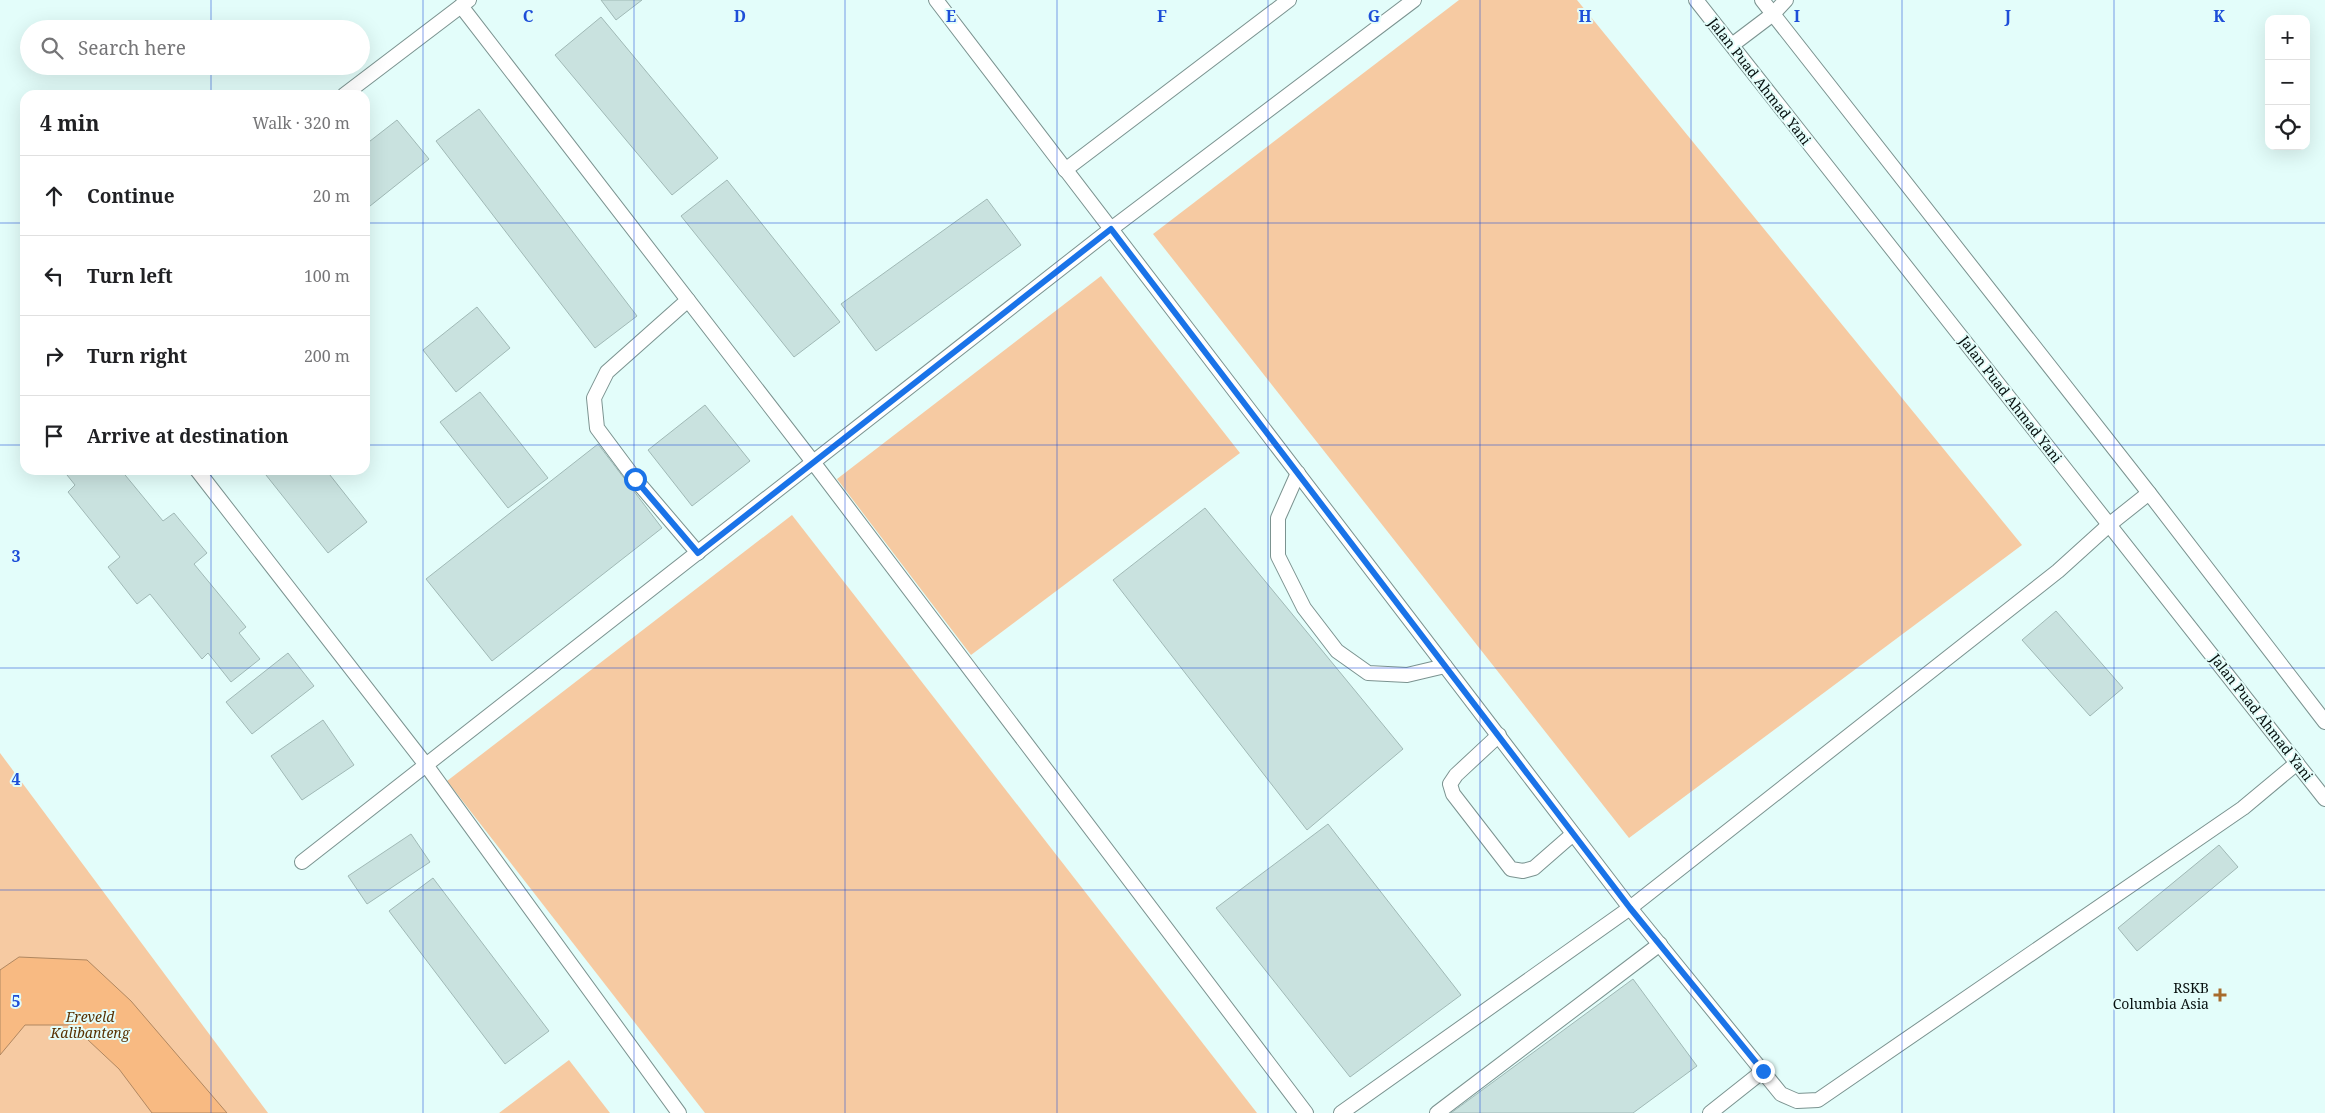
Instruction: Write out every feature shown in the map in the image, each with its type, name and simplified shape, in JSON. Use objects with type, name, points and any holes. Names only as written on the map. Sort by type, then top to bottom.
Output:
[{"type":"lane","points":[[936,0],[1630,908],[1781,1094],[1798,1101],[1818,1100],[2243,808],[2297,763]]},
{"type":"lane","points":[[1065,170],[1289,0]]},
{"type":"lane","points":[[302,862],[1111,229],[1414,0]]},
{"type":"lane","name":"Jalan Puad Ahmad Yani","points":[[1696,0],[2325,798]]},
{"type":"lane","points":[[1762,0],[2149,493],[2325,722]]},
{"type":"lane","points":[[1732,45],[1773,14],[1786,0]]},
{"type":"lane","points":[[351,90],[465,3],[688,300],[1306,1113]]},
{"type":"lane","points":[[688,300],[607,372],[594,398],[597,428],[635,479],[698,553]]},
{"type":"lane","points":[[1298,473],[1278,518],[1278,556],[1304,608],[1336,651],[1368,673],[1407,675],[1445,666]]},
{"type":"lane","points":[[201,475],[426,765],[679,1113]]},
{"type":"lane","points":[[1341,1113],[1630,908],[2058,571],[2110,524],[2149,493]]},
{"type":"lane","points":[[1499,735],[1456,775],[1450,784],[1453,794],[1512,868],[1523,872],[1534,868],[1573,834]]},
{"type":"lane","points":[[1437,1113],[1660,944]]},
{"type":"lane","points":[[1710,1113],[1763,1071]]},
{"type":"green space","points":[[1459,0],[1577,0],[2022,545],[1629,838],[1153,234]]},
{"type":"green space","points":[[1101,276],[1240,453],[971,655],[837,479]]},
{"type":"green space","points":[[792,515],[1257,1113],[705,1113],[447,781]]},
{"type":"green space","name":"Ereveld Kalibanteng","points":[[0,753],[268,1113],[0,1113]]},
{"type":"green space","points":[[569,1060],[610,1113],[499,1113]]},
{"type":"shaded area","points":[[19,957],[87,960],[131,1001],[227,1113],[152,1113],[119,1069],[72,1025],[25,1025],[0,1055],[0,970]]},
{"type":"building","points":[[601,0],[642,0],[616,20]]},
{"type":"building","points":[[601,17],[718,158],[672,195],[555,55]]},
{"type":"building","points":[[479,109],[637,316],[595,348],[436,141]]},
{"type":"building","points":[[397,120],[429,159],[370,206],[370,141]]},
{"type":"building","points":[[727,180],[840,322],[794,357],[681,216]]},
{"type":"building","points":[[987,199],[1021,245],[876,351],[841,304]]},
{"type":"building","points":[[477,307],[510,348],[456,392],[423,350]]},
{"type":"building","points":[[480,392],[548,478],[508,508],[440,422]]},
{"type":"building","points":[[705,405],[750,461],[692,506],[648,450]]},
{"type":"building","points":[[598,444],[662,528],[492,661],[426,579]]},
{"type":"building","points":[[67,475],[125,475],[163,521],[174,513],[207,553],[194,564],[246,627],[239,633],[260,659],[231,682],[208,653],[202,659],[150,594],[137,604],[108,567],[120,557],[68,492],[75,485]]},
{"type":"building","points":[[266,475],[330,475],[367,522],[328,553]]},
{"type":"building","points":[[1205,508],[1403,749],[1307,830],[1113,580]]},
{"type":"building","points":[[2056,611],[2123,688],[2090,716],[2022,640]]},
{"type":"building","points":[[288,653],[314,686],[252,734],[226,702]]},
{"type":"building","points":[[323,720],[354,765],[302,800],[271,756]]},
{"type":"building","points":[[1328,824],[1461,995],[1350,1077],[1216,908]]},
{"type":"building","points":[[411,834],[430,862],[367,904],[348,876]]},
{"type":"building","points":[[2219,845],[2238,867],[2137,951],[2118,928]]},
{"type":"building","points":[[433,878],[549,1031],[505,1064],[389,911]]},
{"type":"building","points":[[1633,979],[1697,1066],[1633,1113],[1451,1113]]},
{"type":"place","name":"RSKB Columbia Asia","points":[[2220,995]]},
{"type":"route","points":[[635,479],[698,553],[1111,229],[1630,908],[1763,1071]]}]
